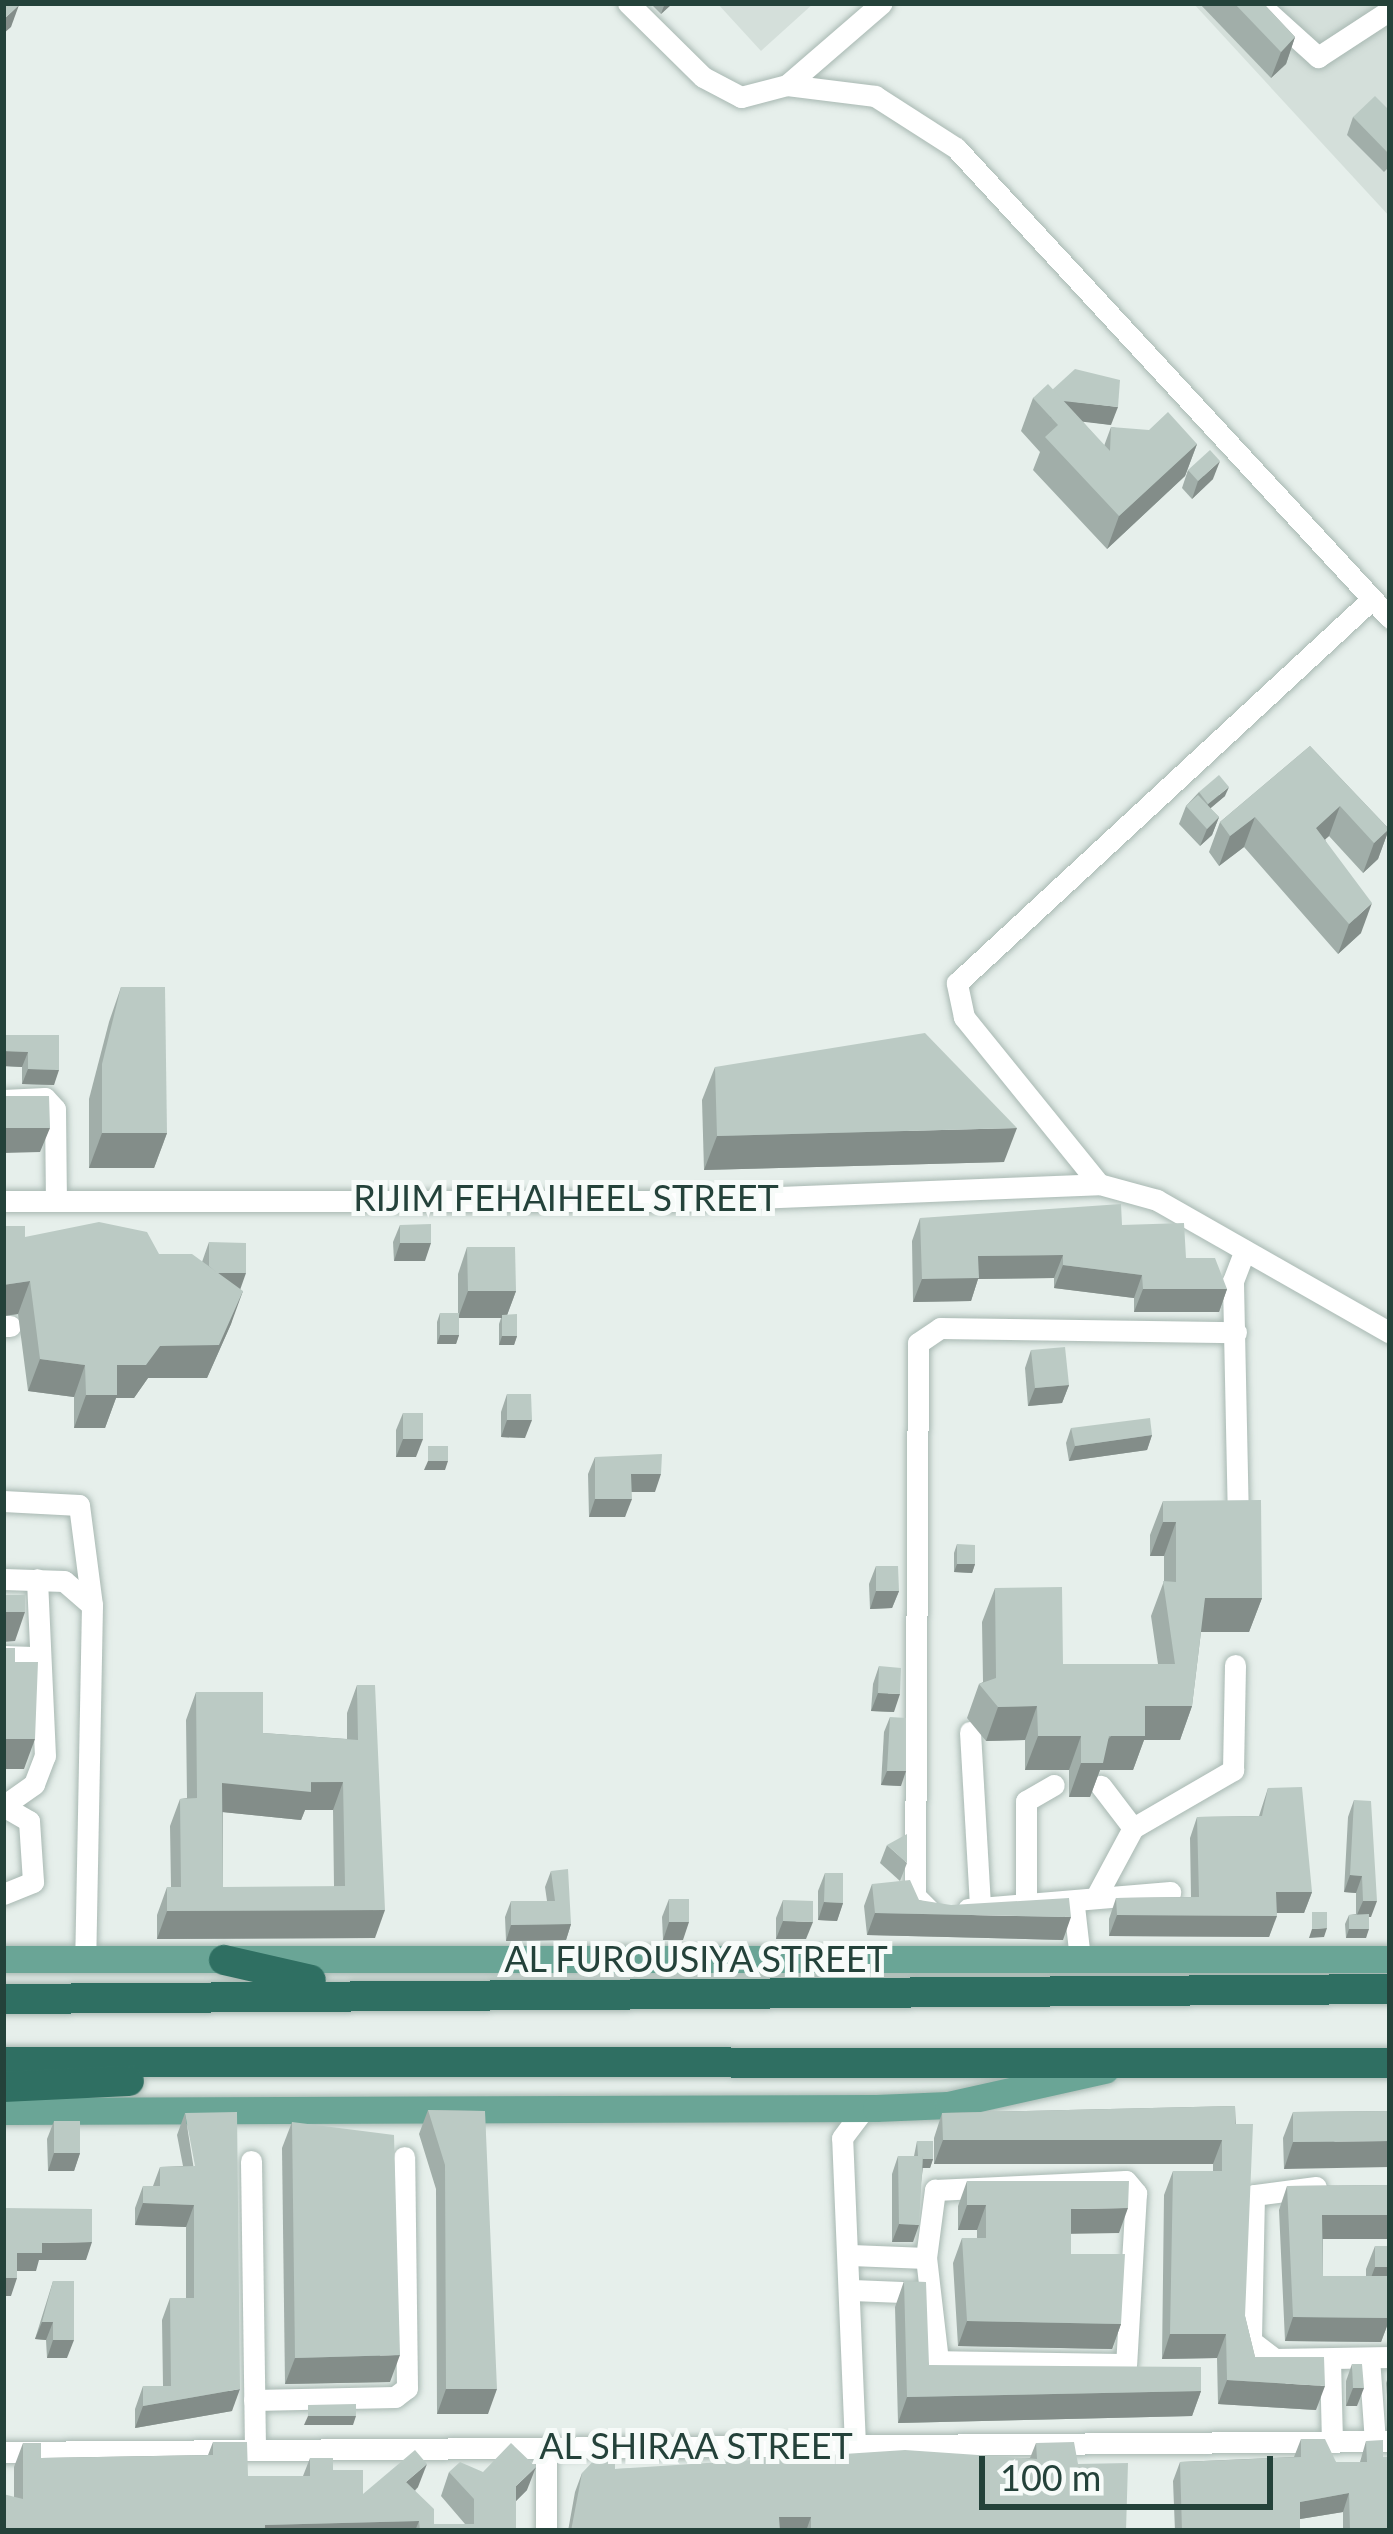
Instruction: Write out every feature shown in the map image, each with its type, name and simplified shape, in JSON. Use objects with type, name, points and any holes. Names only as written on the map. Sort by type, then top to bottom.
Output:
[{"type":"highway","points":[[224,1960],[308,1980],[581,1987],[657,2001]]},
{"type":"highway","name":"AL FUROUSIYA STREET","points":[[3,1999],[657,2001],[1390,1989]]},
{"type":"highway","points":[[3,2062],[1390,2063]]},
{"type":"highway","points":[[3,2087],[158,2079],[225,2062]]},
{"type":"main road","name":"AL FUROUSIYA STREET","points":[[3,1959],[1390,1959]]},
{"type":"main road","points":[[3,2111],[948,2105],[1148,2061]]},
{"type":"street","points":[[628,3],[703,77],[741,97],[787,86],[875,96],[956,148],[1390,618]]},
{"type":"street","points":[[787,86],[882,3]]},
{"type":"street","points":[[1258,3],[1318,57],[1390,10]]},
{"type":"street","points":[[1099,1184],[964,1017],[957,983],[1372,598]]},
{"type":"street","points":[[3,1100],[45,1098],[55,1109],[56,1200]]},
{"type":"street","name":"RIJIM FEHAIHEEL STREET","points":[[3,1201],[679,1202],[1099,1184],[1128,1189],[1390,1333]]},
{"type":"street","points":[[1238,1522],[1236,1332],[1244,1250]]},
{"type":"street","points":[[1170,1892],[1098,1893],[1074,1906],[1026,1896],[933,1913],[915,1896],[918,1343],[940,1328],[1236,1332]]},
{"type":"street","points":[[3,1501],[79,1504],[92,1605],[85,1959]]},
{"type":"street","points":[[3,1579],[64,1581],[92,1605]]},
{"type":"street","points":[[3,1894],[33,1882],[29,1821],[3,1806],[42,1773],[37,1579]]},
{"type":"street","points":[[3,1657],[40,1657]]},
{"type":"street","points":[[1098,1893],[1133,1828],[1233,1770],[1235,1665]]},
{"type":"street","points":[[970,1732],[980,1906]]},
{"type":"street","points":[[1026,1896],[1026,1801],[1054,1784]]},
{"type":"street","points":[[1101,1786],[1133,1828]]},
{"type":"street","points":[[1074,1906],[1080,1959]]},
{"type":"street","points":[[808,2107],[842,2138]]},
{"type":"street","points":[[855,2445],[851,2255],[842,2138],[865,2108]]},
{"type":"street","points":[[254,2400],[395,2397],[407,2387],[404,2157]]},
{"type":"street","points":[[251,2161],[255,2450]]},
{"type":"street","points":[[1112,2178],[1136,2193],[1134,2355],[1120,2368],[946,2367],[932,2349],[926,2258],[929,2198],[944,2184],[1112,2178]]},
{"type":"street","points":[[1348,2188],[1263,2186],[1252,2207],[1251,2341],[1275,2359],[1379,2358],[1383,2441]]},
{"type":"street","points":[[851,2255],[926,2258]]},
{"type":"street","points":[[852,2290],[927,2293]]},
{"type":"street","points":[[1330,2360],[1332,2441]]},
{"type":"street","name":"AL SHIRAA STREET","points":[[3,2452],[1383,2441]]},
{"type":"street","points":[[546,2448],[546,2531]]},
{"type":"shaded area","points":[[717,3],[814,3],[761,51]]},
{"type":"shaded area","points":[[1193,3],[1390,3],[1390,217]]},
{"type":"building","points":[[3,3],[19,5],[3,20]]},
{"type":"building","points":[[1234,3],[1263,3],[1295,37],[1281,52]]},
{"type":"building","points":[[1375,96],[1390,111],[1390,155],[1353,117]]},
{"type":"building","points":[[1075,369],[1120,380],[1118,407],[1063,401],[1052,390]]},
{"type":"building","points":[[1048,384],[1110,451],[1111,427],[1149,430],[1168,412],[1197,444],[1119,516],[1045,437],[1058,425],[1033,398]]},
{"type":"building","points":[[1210,450],[1220,461],[1198,481],[1188,470]]},
{"type":"building","points":[[1310,746],[1389,829],[1374,843],[1340,806],[1316,828],[1372,903],[1349,924],[1255,817],[1230,836],[1220,822]]},
{"type":"building","points":[[1219,775],[1229,787],[1208,804],[1199,792]]},
{"type":"building","points":[[1198,795],[1219,817],[1207,829],[1186,806]]},
{"type":"building","points":[[121,987],[165,987],[167,1133],[102,1133],[102,1064]]},
{"type":"building","points":[[925,1033],[1017,1128],[717,1136],[715,1067]]},
{"type":"building","points":[[3,1035],[59,1035],[59,1070],[28,1069],[28,1052],[3,1051]]},
{"type":"building","points":[[3,1096],[49,1096],[50,1128],[3,1128]]},
{"type":"building","points":[[1121,1204],[1122,1225],[1184,1223],[1186,1258],[1215,1258],[1227,1289],[1143,1289],[1142,1275],[1063,1265],[1063,1255],[978,1256],[979,1278],[922,1279],[920,1218]]},
{"type":"building","points":[[99,1222],[147,1232],[159,1254],[192,1254],[243,1291],[219,1345],[160,1346],[146,1365],[117,1365],[117,1395],[86,1395],[85,1365],[40,1359],[30,1281],[3,1285],[3,1226],[25,1226],[25,1237]]},
{"type":"building","points":[[431,1224],[431,1243],[400,1243],[400,1225]]},
{"type":"building","points":[[209,1242],[246,1243],[246,1273],[217,1273],[209,1266]]},
{"type":"building","points":[[467,1247],[515,1247],[516,1291],[468,1291]]},
{"type":"building","points":[[440,1313],[459,1313],[459,1335],[440,1335]]},
{"type":"building","points":[[517,1314],[517,1336],[502,1336],[502,1315]]},
{"type":"building","points":[[1065,1347],[1069,1385],[1035,1388],[1031,1350]]},
{"type":"building","points":[[507,1394],[531,1394],[532,1420],[507,1420]]},
{"type":"building","points":[[403,1413],[423,1413],[423,1439],[403,1439]]},
{"type":"building","points":[[1150,1418],[1152,1435],[1075,1446],[1071,1428]]},
{"type":"building","points":[[428,1446],[448,1446],[448,1461],[428,1461]]},
{"type":"building","points":[[662,1454],[661,1474],[631,1474],[632,1499],[595,1499],[595,1457]]},
{"type":"building","points":[[1261,1500],[1262,1598],[1205,1598],[1192,1706],[1145,1706],[1145,1736],[1109,1736],[1103,1763],[1081,1763],[1081,1736],[1038,1736],[1037,1706],[998,1707],[979,1684],[996,1678],[995,1588],[1062,1587],[1063,1664],[1175,1664],[1163,1581],[1176,1582],[1176,1522],[1163,1522],[1163,1501]]},
{"type":"building","points":[[957,1544],[975,1545],[975,1564],[957,1564]]},
{"type":"building","points":[[876,1566],[898,1566],[899,1591],[876,1591]]},
{"type":"building","points":[[3,1595],[25,1595],[25,1612],[3,1612]]},
{"type":"building","points":[[3,1648],[15,1648],[15,1662],[38,1662],[35,1739],[3,1739]]},
{"type":"building","points":[[879,1666],[901,1668],[900,1694],[878,1693]]},
{"type":"building","points":[[357,1685],[375,1685],[385,1910],[167,1911],[167,1887],[181,1887],[180,1799],[197,1798],[196,1692],[263,1692],[263,1733],[358,1740]],"holes":[[[311,1782],[343,1782],[345,1886],[223,1887],[222,1783],[311,1792]]]},
{"type":"building","points":[[890,1717],[906,1718],[906,1771],[887,1771]]},
{"type":"building","points":[[1302,1787],[1312,1892],[1276,1892],[1277,1916],[1117,1915],[1116,1898],[1199,1897],[1197,1817],[1262,1816],[1268,1788]]},
{"type":"building","points":[[1354,1800],[1371,1801],[1377,1901],[1363,1901],[1362,1876],[1350,1875]]},
{"type":"building","points":[[907,1834],[907,1863],[887,1845]]},
{"type":"building","points":[[568,1869],[571,1924],[511,1925],[511,1901],[555,1901],[551,1871]]},
{"type":"building","points":[[825,1873],[843,1873],[843,1903],[824,1902]]},
{"type":"building","points":[[910,1880],[919,1900],[951,1905],[1069,1898],[1071,1917],[875,1913],[872,1884]]},
{"type":"building","points":[[669,1899],[689,1899],[689,1922],[669,1922]]},
{"type":"building","points":[[783,1900],[813,1901],[813,1922],[783,1921]]},
{"type":"building","points":[[1312,1912],[1327,1912],[1327,1928],[1312,1929]]},
{"type":"building","points":[[1369,1914],[1369,1929],[1349,1929],[1349,1915]]},
{"type":"building","points":[[1235,2106],[1235,2124],[1253,2124],[1245,2316],[1255,2357],[1324,2357],[1325,2386],[1227,2380],[1226,2334],[1170,2334],[1173,2171],[1222,2171],[1222,2140],[943,2140],[942,2113]]},
{"type":"building","points":[[428,2110],[485,2111],[497,2389],[446,2389],[445,2165]]},
{"type":"building","points":[[1390,2111],[1390,2141],[1293,2142],[1293,2112]]},
{"type":"building","points":[[237,2112],[240,2389],[143,2406],[143,2386],[171,2386],[170,2298],[194,2298],[194,2205],[143,2203],[143,2186],[160,2186],[160,2167],[195,2166],[185,2113]]},
{"type":"building","points":[[54,2121],[80,2121],[80,2153],[54,2153]]},
{"type":"building","points":[[292,2122],[394,2135],[400,2355],[295,2358]]},
{"type":"building","points":[[917,2141],[933,2141],[933,2159],[918,2156]]},
{"type":"building","points":[[898,2156],[923,2156],[919,2225],[899,2224]]},
{"type":"building","points":[[967,2181],[1129,2181],[1128,2208],[1071,2209],[1071,2254],[1125,2254],[1121,2324],[967,2321],[962,2238],[986,2238],[986,2205],[967,2205]]},
{"type":"building","points":[[1390,2185],[1390,2215],[1322,2215],[1323,2276],[1389,2276],[1390,2318],[1293,2317],[1287,2186]]},
{"type":"building","points":[[3,2208],[92,2209],[92,2242],[42,2243],[42,2253],[17,2253],[17,2278],[3,2278]]},
{"type":"building","points":[[1375,2246],[1390,2246],[1390,2267],[1375,2267]]},
{"type":"building","points":[[53,2281],[74,2281],[74,2340],[53,2340],[53,2322],[42,2322]]},
{"type":"building","points":[[904,2281],[926,2282],[929,2365],[1201,2367],[1201,2391],[907,2397]]},
{"type":"building","points":[[1352,2364],[1362,2364],[1364,2388],[1353,2388]]},
{"type":"building","points":[[356,2404],[356,2416],[308,2416],[308,2405]]},
{"type":"building","points":[[1301,2439],[1325,2439],[1336,2462],[1367,2462],[1366,2441],[1383,2440],[1383,2457],[1390,2457],[1390,2531],[1350,2531],[1349,2493],[1300,2502],[1300,2531],[1182,2531],[1180,2462],[1301,2457]]},
{"type":"building","points":[[213,2442],[247,2442],[248,2476],[310,2476],[310,2458],[333,2458],[333,2470],[363,2470],[363,2494],[415,2450],[427,2464],[406,2482],[434,2509],[434,2524],[474,2524],[474,2499],[449,2472],[460,2462],[483,2472],[511,2443],[536,2467],[516,2486],[516,2529],[530,2531],[420,2531],[419,2521],[265,2525],[265,2531],[3,2531],[3,2494],[23,2499],[23,2443],[41,2443],[41,2458],[213,2455]]},
{"type":"building","points":[[1074,2442],[1078,2464],[1128,2463],[1126,2531],[811,2531],[811,2517],[779,2517],[780,2531],[571,2531],[582,2473],[599,2455],[615,2455],[615,2469],[905,2450],[1037,2459],[1036,2443]]}]
